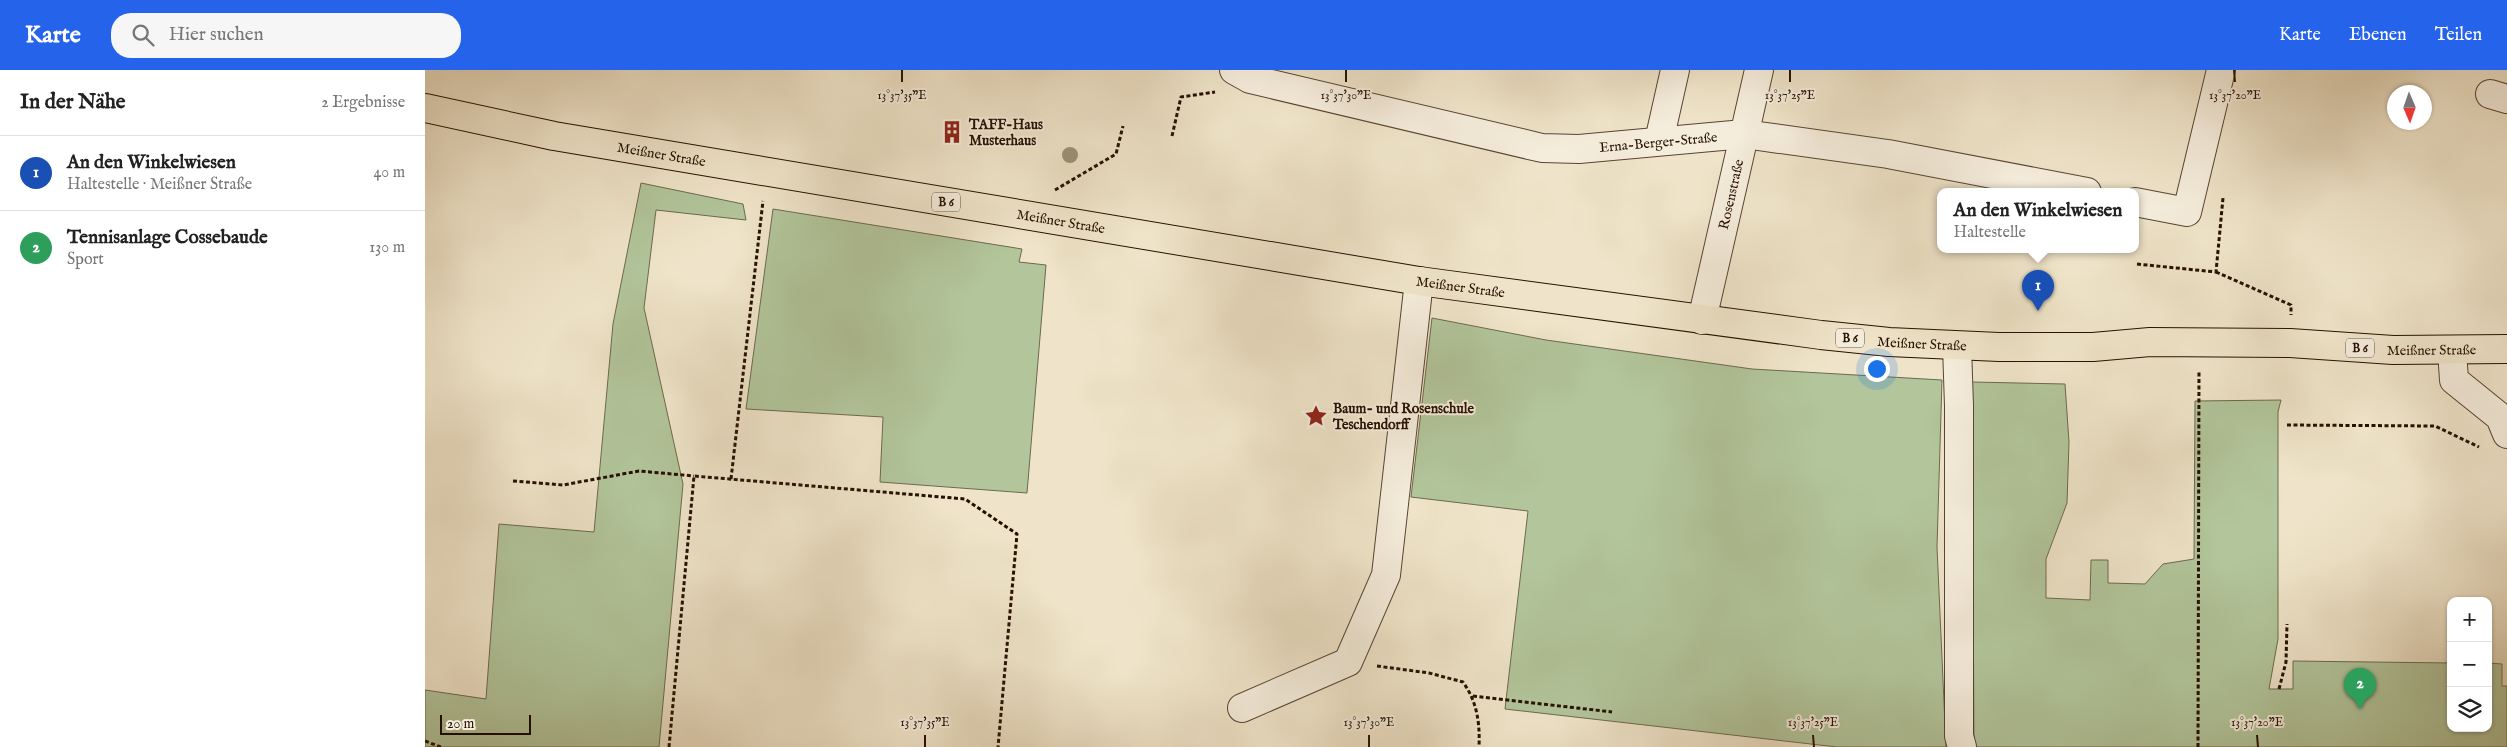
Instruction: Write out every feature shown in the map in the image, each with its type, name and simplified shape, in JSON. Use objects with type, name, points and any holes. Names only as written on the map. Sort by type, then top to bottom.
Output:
[{"type":"main road","name":"Meißner Straße","points":[[425,108],[554,136],[1419,281],[1570,300],[1702,320],[1889,342],[1957,346],[2093,347],[2150,342],[2290,342],[2393,350],[2507,349]]},
{"type":"street","points":[[1659,141],[1675,70]]},
{"type":"street","name":"Rosenstraße","points":[[1702,320],[1759,70]]},
{"type":"street","points":[[2139,203],[2187,212],[2221,70]]},
{"type":"street","name":"Erna-Berger-Straße","points":[[1242,75],[1542,148],[1579,149],[1744,134],[1888,154],[2066,188]]},
{"type":"street","points":[[1242,708],[1348,662],[1386,575],[1419,281]]},
{"type":"street","points":[[1957,346],[1959,406],[1959,736],[1961,747]]},
{"type":"street","points":[[2453,350],[2454,380],[2505,422]]},
{"type":"path","points":[[1173,136],[1181,97],[1237,88],[1242,75]]},
{"type":"path","points":[[1048,219],[1053,191],[1116,154],[1123,126]]},
{"type":"path","points":[[2216,272],[2223,194]]},
{"type":"path","points":[[731,479],[761,226]]},
{"type":"path","points":[[2137,264],[2216,272],[2291,305],[2290,342]]},
{"type":"path","points":[[2198,747],[2200,343]]},
{"type":"path","points":[[2287,425],[2435,426],[2482,448]]},
{"type":"path","points":[[513,481],[563,485],[639,471],[965,500],[1017,534],[998,747]]},
{"type":"path","points":[[669,747],[694,476]]},
{"type":"path","points":[[2279,689],[2286,662],[2287,624]]},
{"type":"path","points":[[1348,662],[1429,673],[1463,682],[1473,696],[1477,713],[1479,747]]},
{"type":"path","points":[[1473,696],[1612,712]]},
{"type":"path","points":[[425,742],[441,747]]},
{"type":"green space","points":[[641,183],[743,204],[746,220],[656,210],[644,308],[683,484],[659,747],[425,747],[425,690],[486,699],[499,524],[594,532],[613,324]]},
{"type":"green space","points":[[773,209],[1022,249],[1019,262],[1046,265],[1027,493],[880,482],[883,417],[746,409]]},
{"type":"green space","points":[[1432,318],[1546,340],[1752,369],[1942,380],[1937,547],[1946,747],[1837,747],[1505,709],[1528,511],[1411,497]]},
{"type":"green space","points":[[1972,382],[2065,384],[2069,442],[2067,503],[2046,559],[2046,598],[2090,600],[2091,560],[2108,560],[2108,583],[2145,584],[2163,564],[2194,559],[2195,401],[2281,400],[2278,412],[2278,639],[2269,689],[2293,689],[2293,661],[2447,663],[2447,732],[2492,732],[2492,663],[2502,664],[2502,686],[2507,686],[2507,747],[1974,747]]},
{"type":"place","name":"TAFF-Haus Musterhaus","points":[[952,132]]},
{"type":"place","name":"An den Winkelwiesen","points":[[2038,311]]},
{"type":"place","name":"Baum- und Rosenschule Teschendorff","points":[[1316,416]]},
{"type":"place","name":"Tennisanlage Cossebaude","points":[[2360,709]]}]
